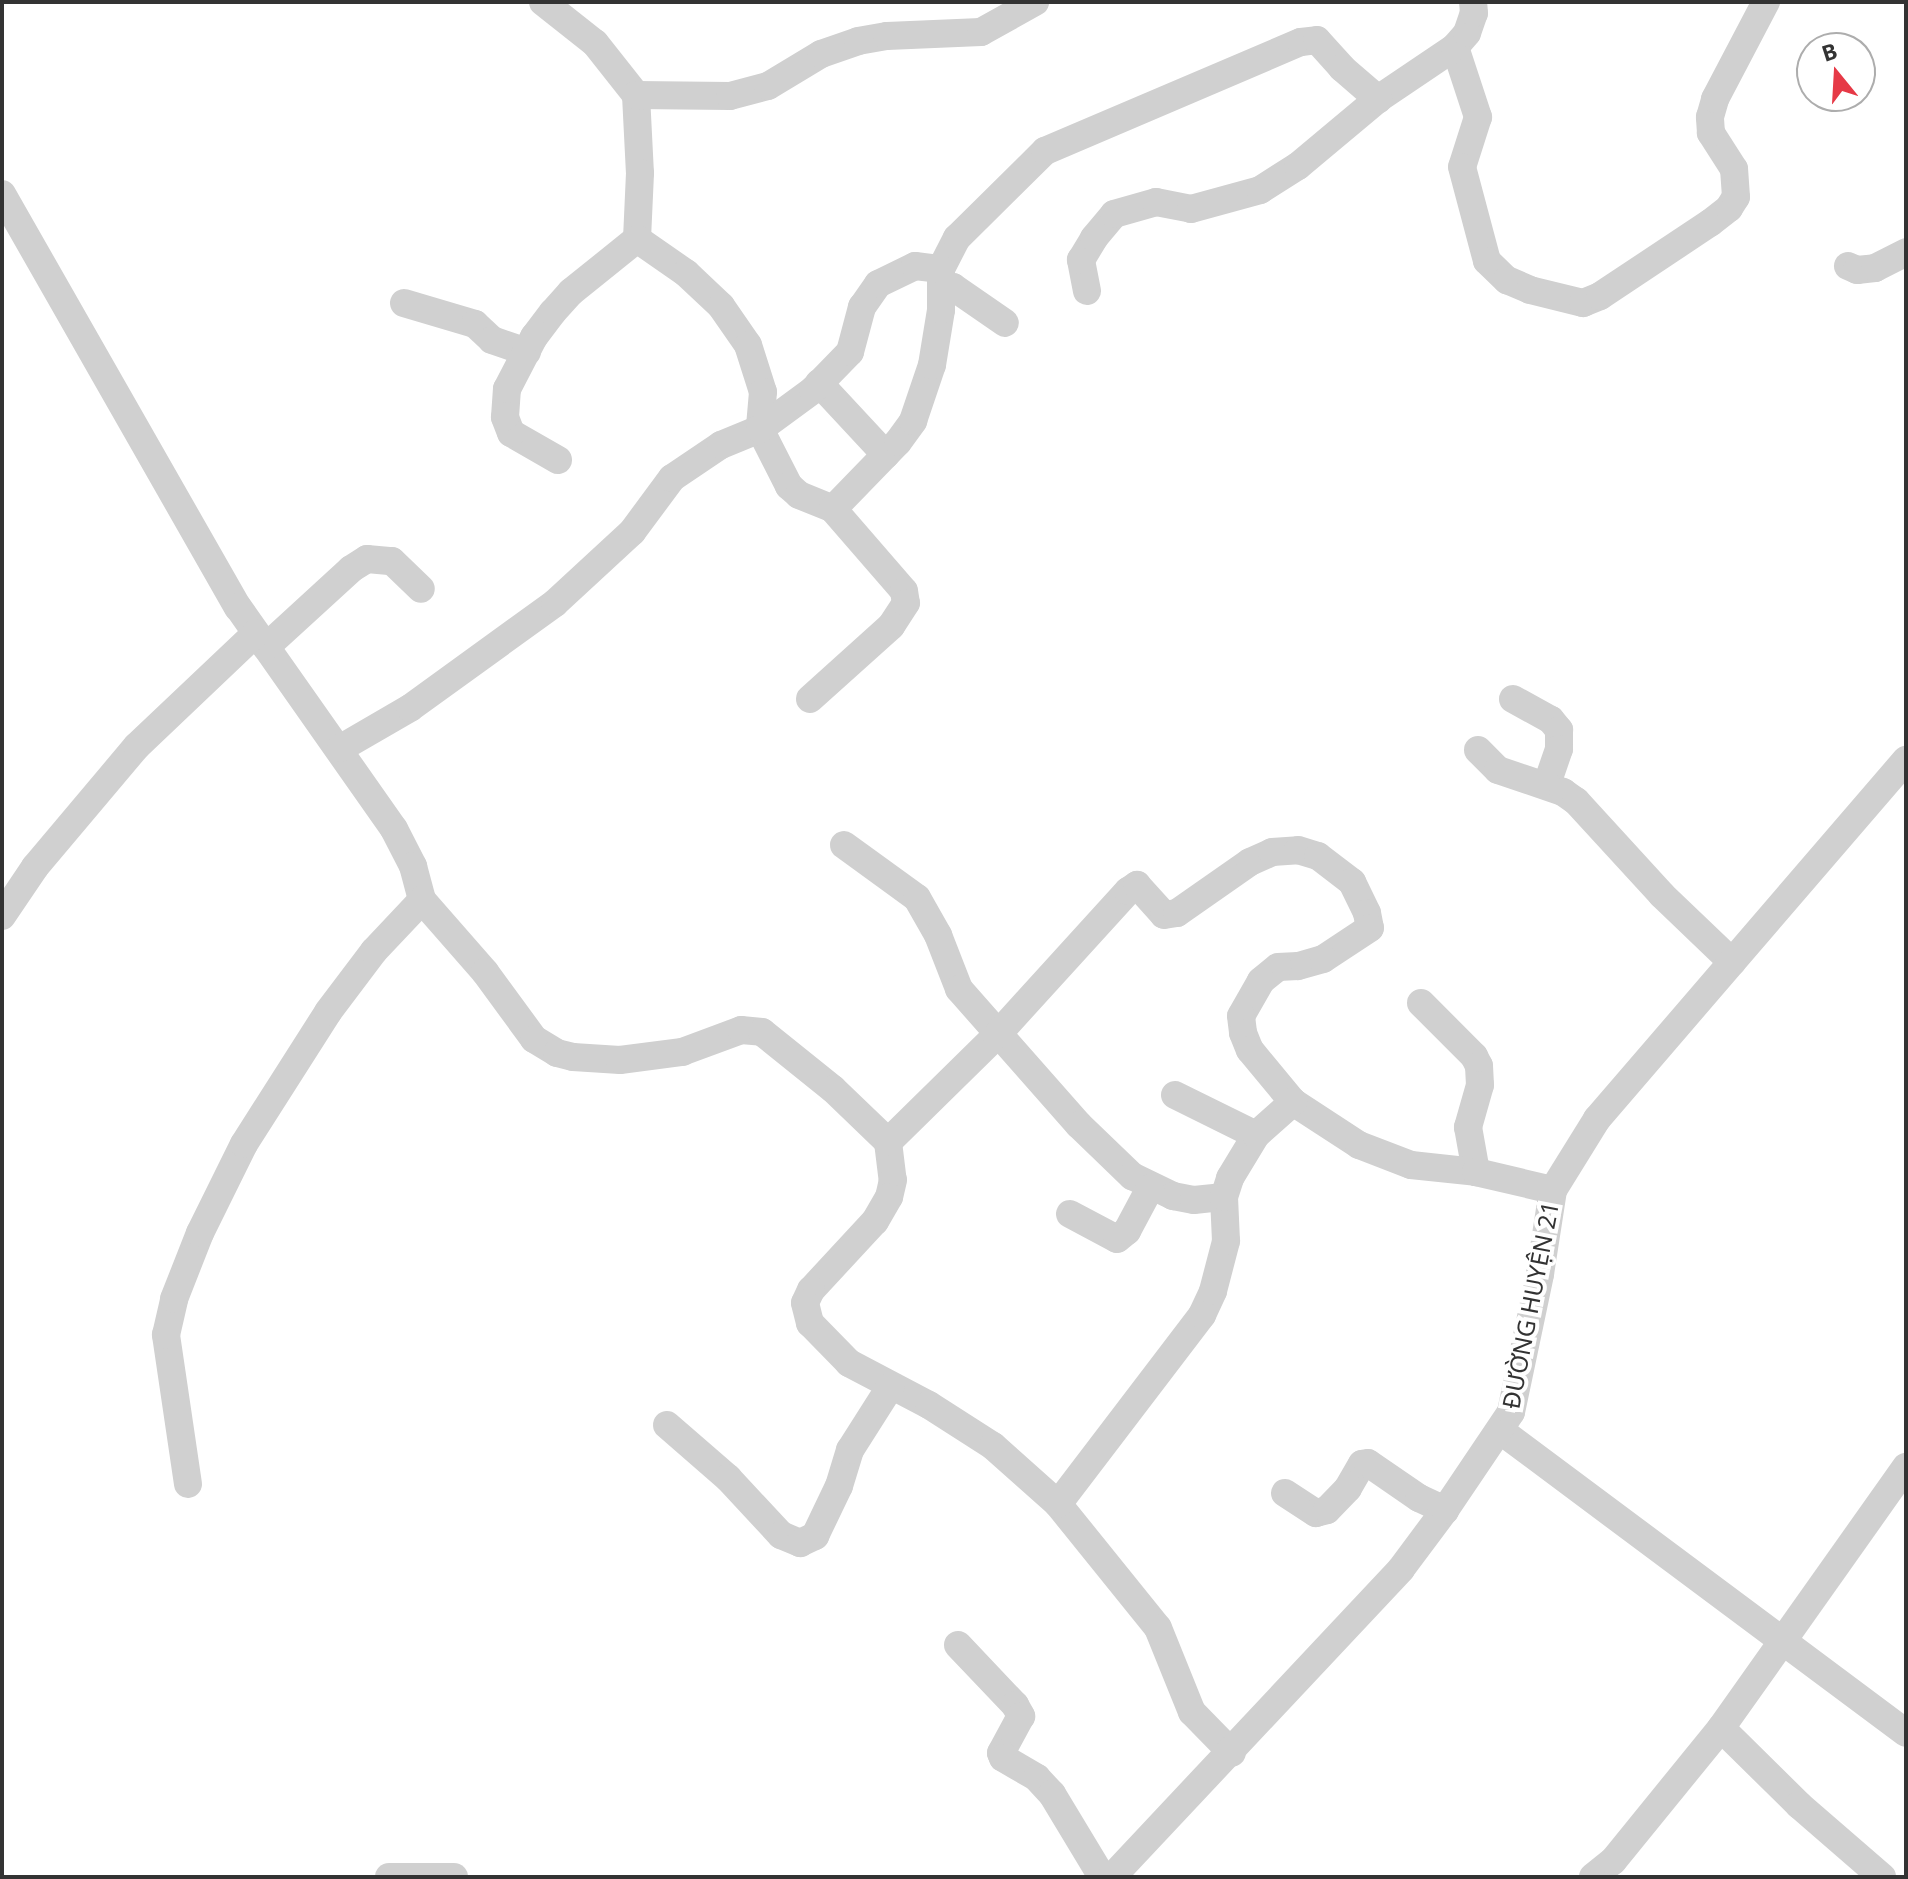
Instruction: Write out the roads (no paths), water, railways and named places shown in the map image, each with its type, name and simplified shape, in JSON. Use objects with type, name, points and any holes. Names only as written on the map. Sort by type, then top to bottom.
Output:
[{"type":"street","points":[[543,2],[595,43],[636,95],[640,173],[637,239],[571,292],[534,337],[507,389],[505,417],[511,433],[558,460]]},
{"type":"street","points":[[636,95],[730,96],[768,86],[821,54],[858,41],[887,36],[981,32],[1035,2]]},
{"type":"street","points":[[1087,291],[1081,260],[1114,214],[1156,202],[1191,209],[1260,190],[1298,166],[1378,99],[1455,47],[1467,33],[1474,13],[1473,2]]},
{"type":"street","points":[[1455,47],[1478,117],[1462,167],[1487,261],[1507,280],[1530,290],[1583,303],[1600,296],[1710,223],[1729,208],[1736,197],[1734,169],[1711,133],[1710,117],[1715,99],[1766,2]]},
{"type":"street","points":[[833,509],[886,455],[913,421],[932,365],[942,278],[957,238],[1045,151],[1301,42],[1317,40],[1342,68],[1378,99]]},
{"type":"street","points":[[2,194],[261,640],[341,748],[405,848],[422,900],[485,972],[534,1039],[545,1047],[573,1057],[630,1059],[682,1052],[741,1030],[762,1032],[833,1089],[888,1142],[893,1180],[889,1197],[875,1221],[811,1290],[805,1312],[819,1334],[849,1363],[929,1405],[993,1446],[1058,1504],[1158,1628],[1192,1712],[1232,1753]]},
{"type":"street","points":[[637,239],[686,273],[721,306],[748,345],[763,392],[760,429],[789,486],[799,495],[833,509],[897,580],[906,603],[891,626],[810,699]]},
{"type":"street","points":[[1848,266],[1857,270],[1875,268],[1906,252]]},
{"type":"street","points":[[341,748],[410,708],[555,603],[632,532],[672,478],[721,445],[760,429],[819,383],[850,352],[862,307],[878,284],[915,266],[942,278],[1005,323]]},
{"type":"street","points":[[404,303],[475,324],[492,340],[527,352]]},
{"type":"street","points":[[819,383],[886,455]]},
{"type":"street","points":[[2,916],[35,867],[137,746],[261,640],[351,569],[367,559],[392,561],[421,589]]},
{"type":"street","points":[[1513,699],[1551,720],[1559,730],[1559,749],[1546,786]]},
{"type":"street","points":[[1478,750],[1498,770],[1522,781],[1546,786],[1576,801],[1653,886],[1732,962]]},
{"type":"street","name":"ĐƯỜNG HUYỆN 21","points":[[1112,1877],[1232,1753],[1401,1569],[1445,1510],[1511,1412],[1540,1274],[1553,1190],[1597,1119],[1906,760]]},
{"type":"street","points":[[844,845],[917,898],[938,935],[959,989],[1079,1125],[1132,1176],[1150,1188],[1194,1200],[1224,1197]]},
{"type":"street","points":[[888,1142],[997,1035],[1137,885],[1164,915],[1177,913],[1250,862],[1272,852],[1298,850],[1318,856],[1352,882],[1367,913],[1370,928],[1323,959],[1298,966],[1278,967],[1261,981],[1241,1016],[1250,1050],[1293,1102],[1359,1145],[1387,1157],[1432,1169],[1476,1172],[1553,1190]]},
{"type":"street","points":[[188,1484],[166,1335],[174,1299],[200,1233],[244,1144],[328,1012],[374,951],[422,900]]},
{"type":"street","points":[[1421,1003],[1474,1056],[1479,1066],[1480,1085],[1468,1127],[1476,1172]]},
{"type":"street","points":[[1175,1095],[1256,1135]]},
{"type":"street","points":[[1058,1504],[1202,1315],[1213,1291],[1226,1241],[1224,1197],[1238,1159],[1256,1135],[1293,1102]]},
{"type":"street","points":[[1070,1214],[1117,1239],[1127,1231],[1150,1188]]},
{"type":"street","points":[[667,1425],[728,1478],[781,1535],[800,1543],[815,1536],[839,1486],[850,1450],[890,1387]]},
{"type":"street","points":[[1501,1431],[1906,1733]]},
{"type":"street","points":[[1285,1493],[1316,1513],[1327,1510],[1348,1488],[1362,1464],[1368,1463],[1419,1498],[1445,1510]]},
{"type":"street","points":[[1593,1877],[1613,1861],[1721,1728],[1906,1467]]},
{"type":"street","points":[[958,1645],[1015,1705],[1021,1716],[1001,1753],[1003,1758],[1037,1778],[1052,1794],[1102,1877]]},
{"type":"street","points":[[1721,1728],[1868,1872]]},
{"type":"street","points":[[389,1877],[454,1877]]}]
